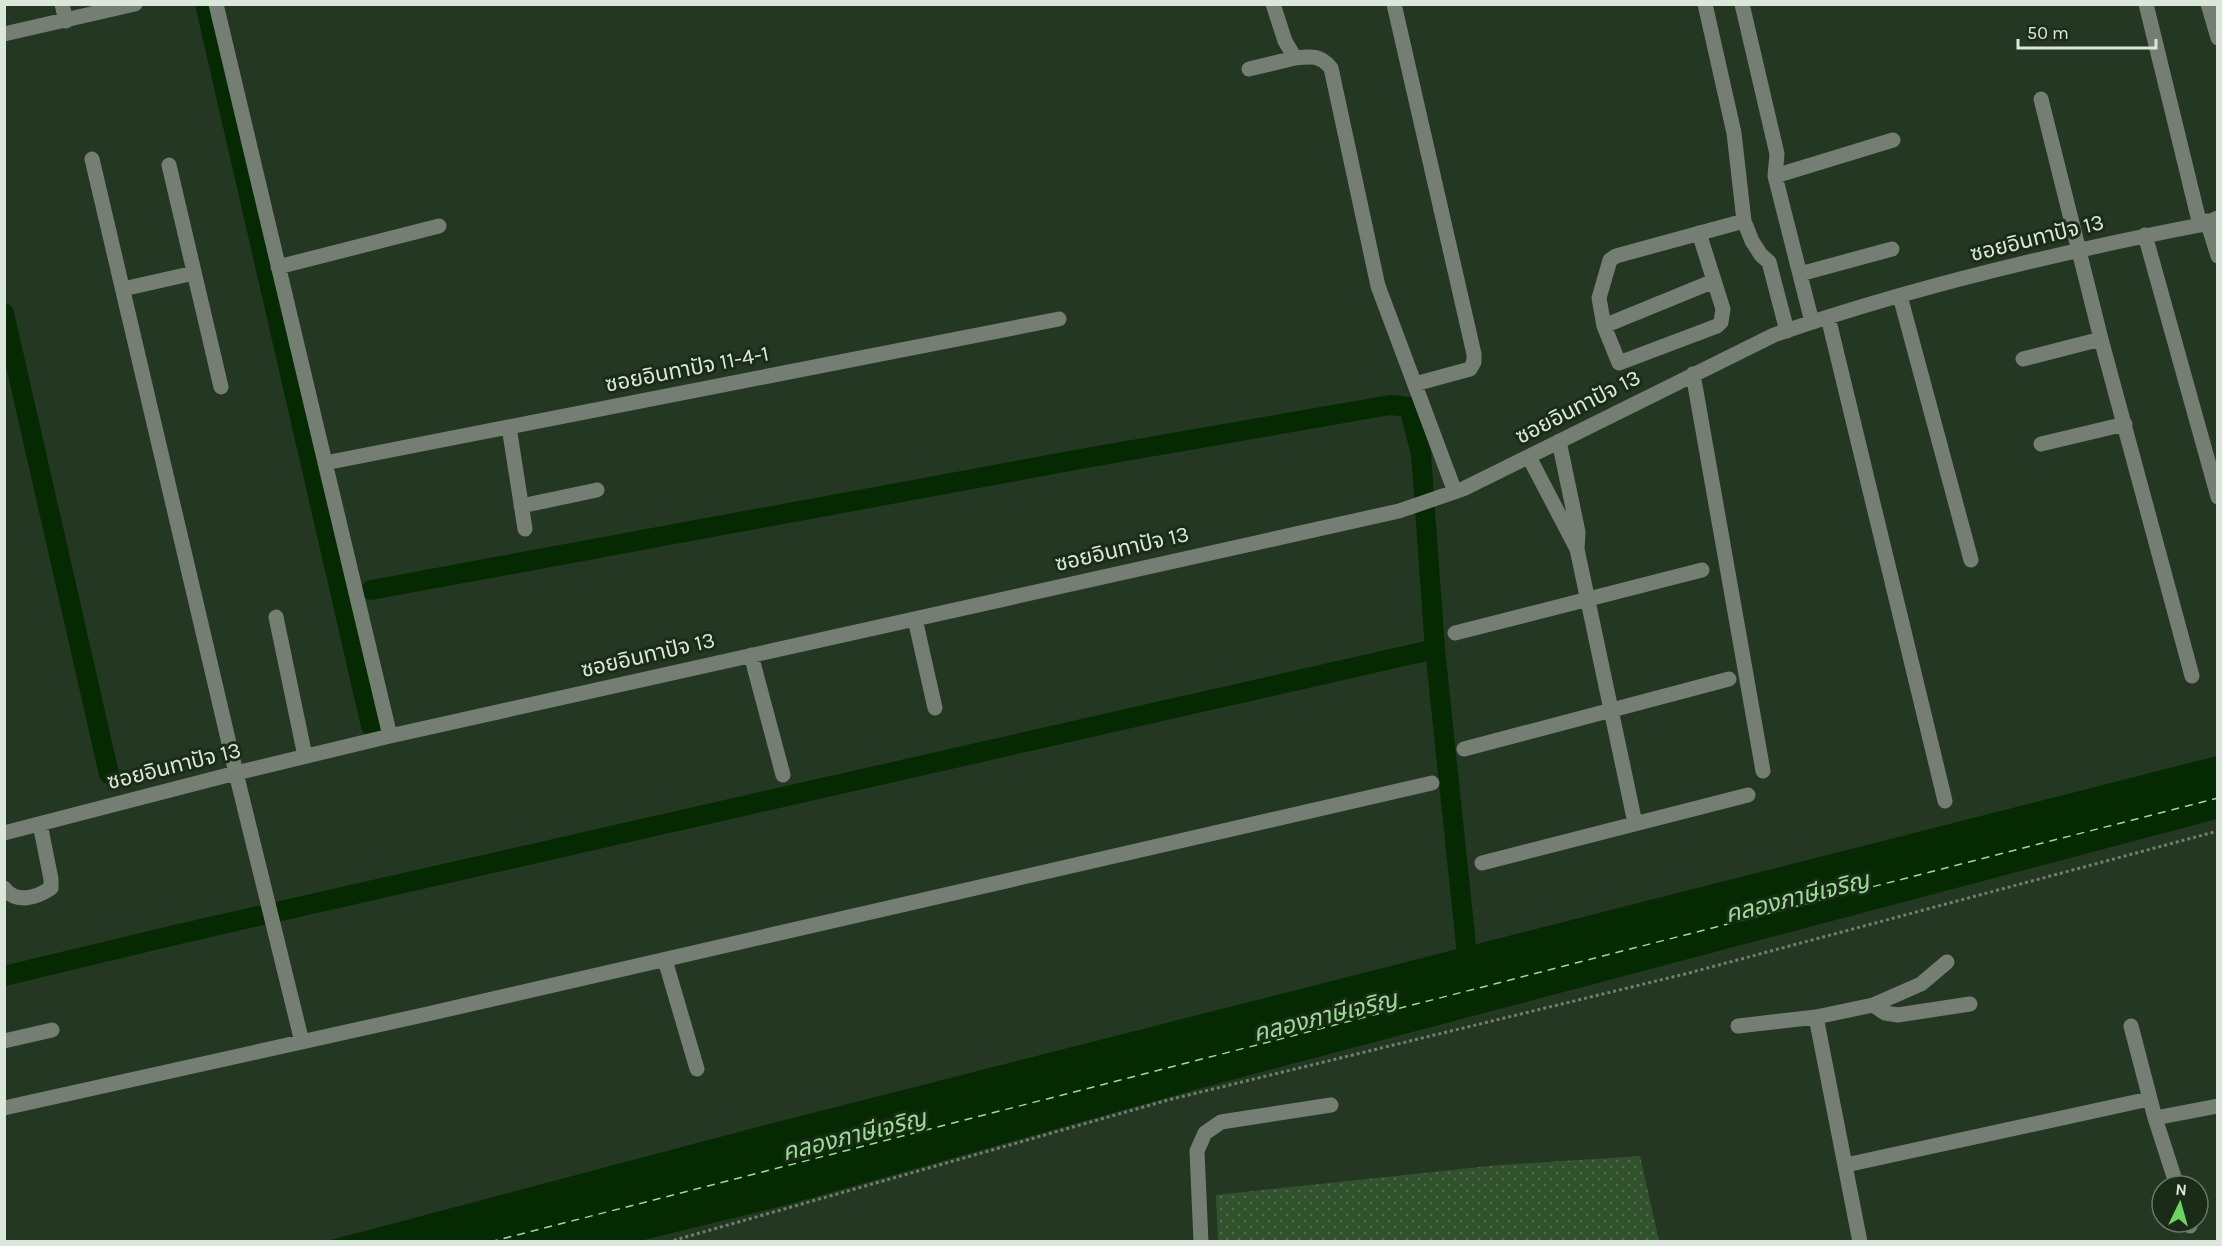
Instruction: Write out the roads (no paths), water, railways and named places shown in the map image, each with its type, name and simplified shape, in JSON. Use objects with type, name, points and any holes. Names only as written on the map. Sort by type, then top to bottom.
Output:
[{"type":"street","points":[[62,4],[66,21]]},
{"type":"street","points":[[4,34],[135,4]]},
{"type":"street","points":[[216,4],[390,736]]},
{"type":"street","points":[[1273,4],[1285,41],[1295,58]]},
{"type":"street","points":[[1394,4],[1474,354],[1474,362],[1470,369],[1415,384]]},
{"type":"street","points":[[1705,4],[1734,133],[1744,221],[1752,241],[1761,255],[1769,262],[1787,331]]},
{"type":"street","points":[[1742,4],[1777,154],[1775,176],[1812,322]]},
{"type":"street","points":[[2146,4],[2217,256]]},
{"type":"street","points":[[2208,4],[2217,38]]},
{"type":"street","points":[[1249,69],[1314,55],[1324,60],[1331,68],[1378,286],[1455,492]]},
{"type":"street","points":[[2040,99],[2101,339],[2192,676]]},
{"type":"street","points":[[1775,176],[1893,140]]},
{"type":"street","points":[[92,159],[236,773],[302,1042]]},
{"type":"street","points":[[169,165],[221,387]]},
{"type":"street","points":[[1699,233],[1723,309],[1721,322],[1717,326],[1622,364],[1617,362],[1604,326],[1599,298],[1610,260],[1616,256],[1699,233],[1744,221]]},
{"type":"street","name":"ซอยอินทาปัจ 13","points":[[4,833],[390,736],[1399,511],[1455,492],[1694,374],[1787,331],[1812,322],[1900,296],[2079,250],[2208,221]]},
{"type":"street","points":[[278,267],[439,226]]},
{"type":"street","points":[[2145,235],[2217,497]]},
{"type":"street","points":[[1800,274],[1892,249]]},
{"type":"street","points":[[123,289],[194,273]]},
{"type":"street","points":[[1604,326],[1714,281]]},
{"type":"street","points":[[1900,296],[1971,560]]},
{"type":"street","points":[[1828,317],[1945,801]]},
{"type":"street","name":"ซอยอินทาปัจ 11-4-1","points":[[325,463],[1059,319]]},
{"type":"street","points":[[2023,359],[2101,339]]},
{"type":"street","points":[[1694,374],[1762,771]]},
{"type":"street","points":[[2041,444],[2125,424]]},
{"type":"street","points":[[508,427],[525,529]]},
{"type":"street","points":[[1559,441],[1578,532],[1576,549]]},
{"type":"street","points":[[1529,457],[1576,549],[1635,823]]},
{"type":"street","points":[[521,506],[597,490]]},
{"type":"street","points":[[1455,633],[1588,597],[1702,570]]},
{"type":"street","points":[[276,617],[305,756]]},
{"type":"street","points":[[915,619],[935,708]]},
{"type":"street","points":[[751,656],[783,775]]},
{"type":"street","points":[[1464,749],[1729,680]]},
{"type":"street","points":[[4,1108],[665,960],[1432,783]]},
{"type":"street","points":[[1482,863],[1748,795]]},
{"type":"street","points":[[4,888],[10,896],[15,898],[42,894],[51,888],[40,824]]},
{"type":"street","points":[[665,960],[697,1069]]},
{"type":"street","points":[[1738,1026],[1816,1017],[1873,1005],[1921,984],[1947,962]]},
{"type":"street","points":[[1873,1005],[1885,1013],[1898,1015],[1970,1004]]},
{"type":"street","points":[[1816,1017],[1860,1242]]},
{"type":"street","points":[[2131,1026],[2149,1099],[2173,1174]]},
{"type":"street","points":[[4,1041],[52,1030]]},
{"type":"street","points":[[1846,1165],[2149,1099]]},
{"type":"street","points":[[1201,1242],[1197,1151],[1204,1133],[1221,1122],[1331,1105]]},
{"type":"street","points":[[2155,1118],[2217,1106]]},
{"type":"water","name":"คลองภาษีเจริญ","points":[[2217,756],[2217,819],[1205,1087],[786,1205],[640,1241],[327,1241],[769,1124]]},
{"type":"waterway","points":[[205,4],[371,726]]},
{"type":"waterway","points":[[4,313],[109,774]]},
{"type":"waterway","points":[[371,590],[1086,458],[1390,405],[1409,407],[1421,454],[1435,649],[1469,974]]},
{"type":"waterway","points":[[4,976],[175,935],[1435,649]]}]
